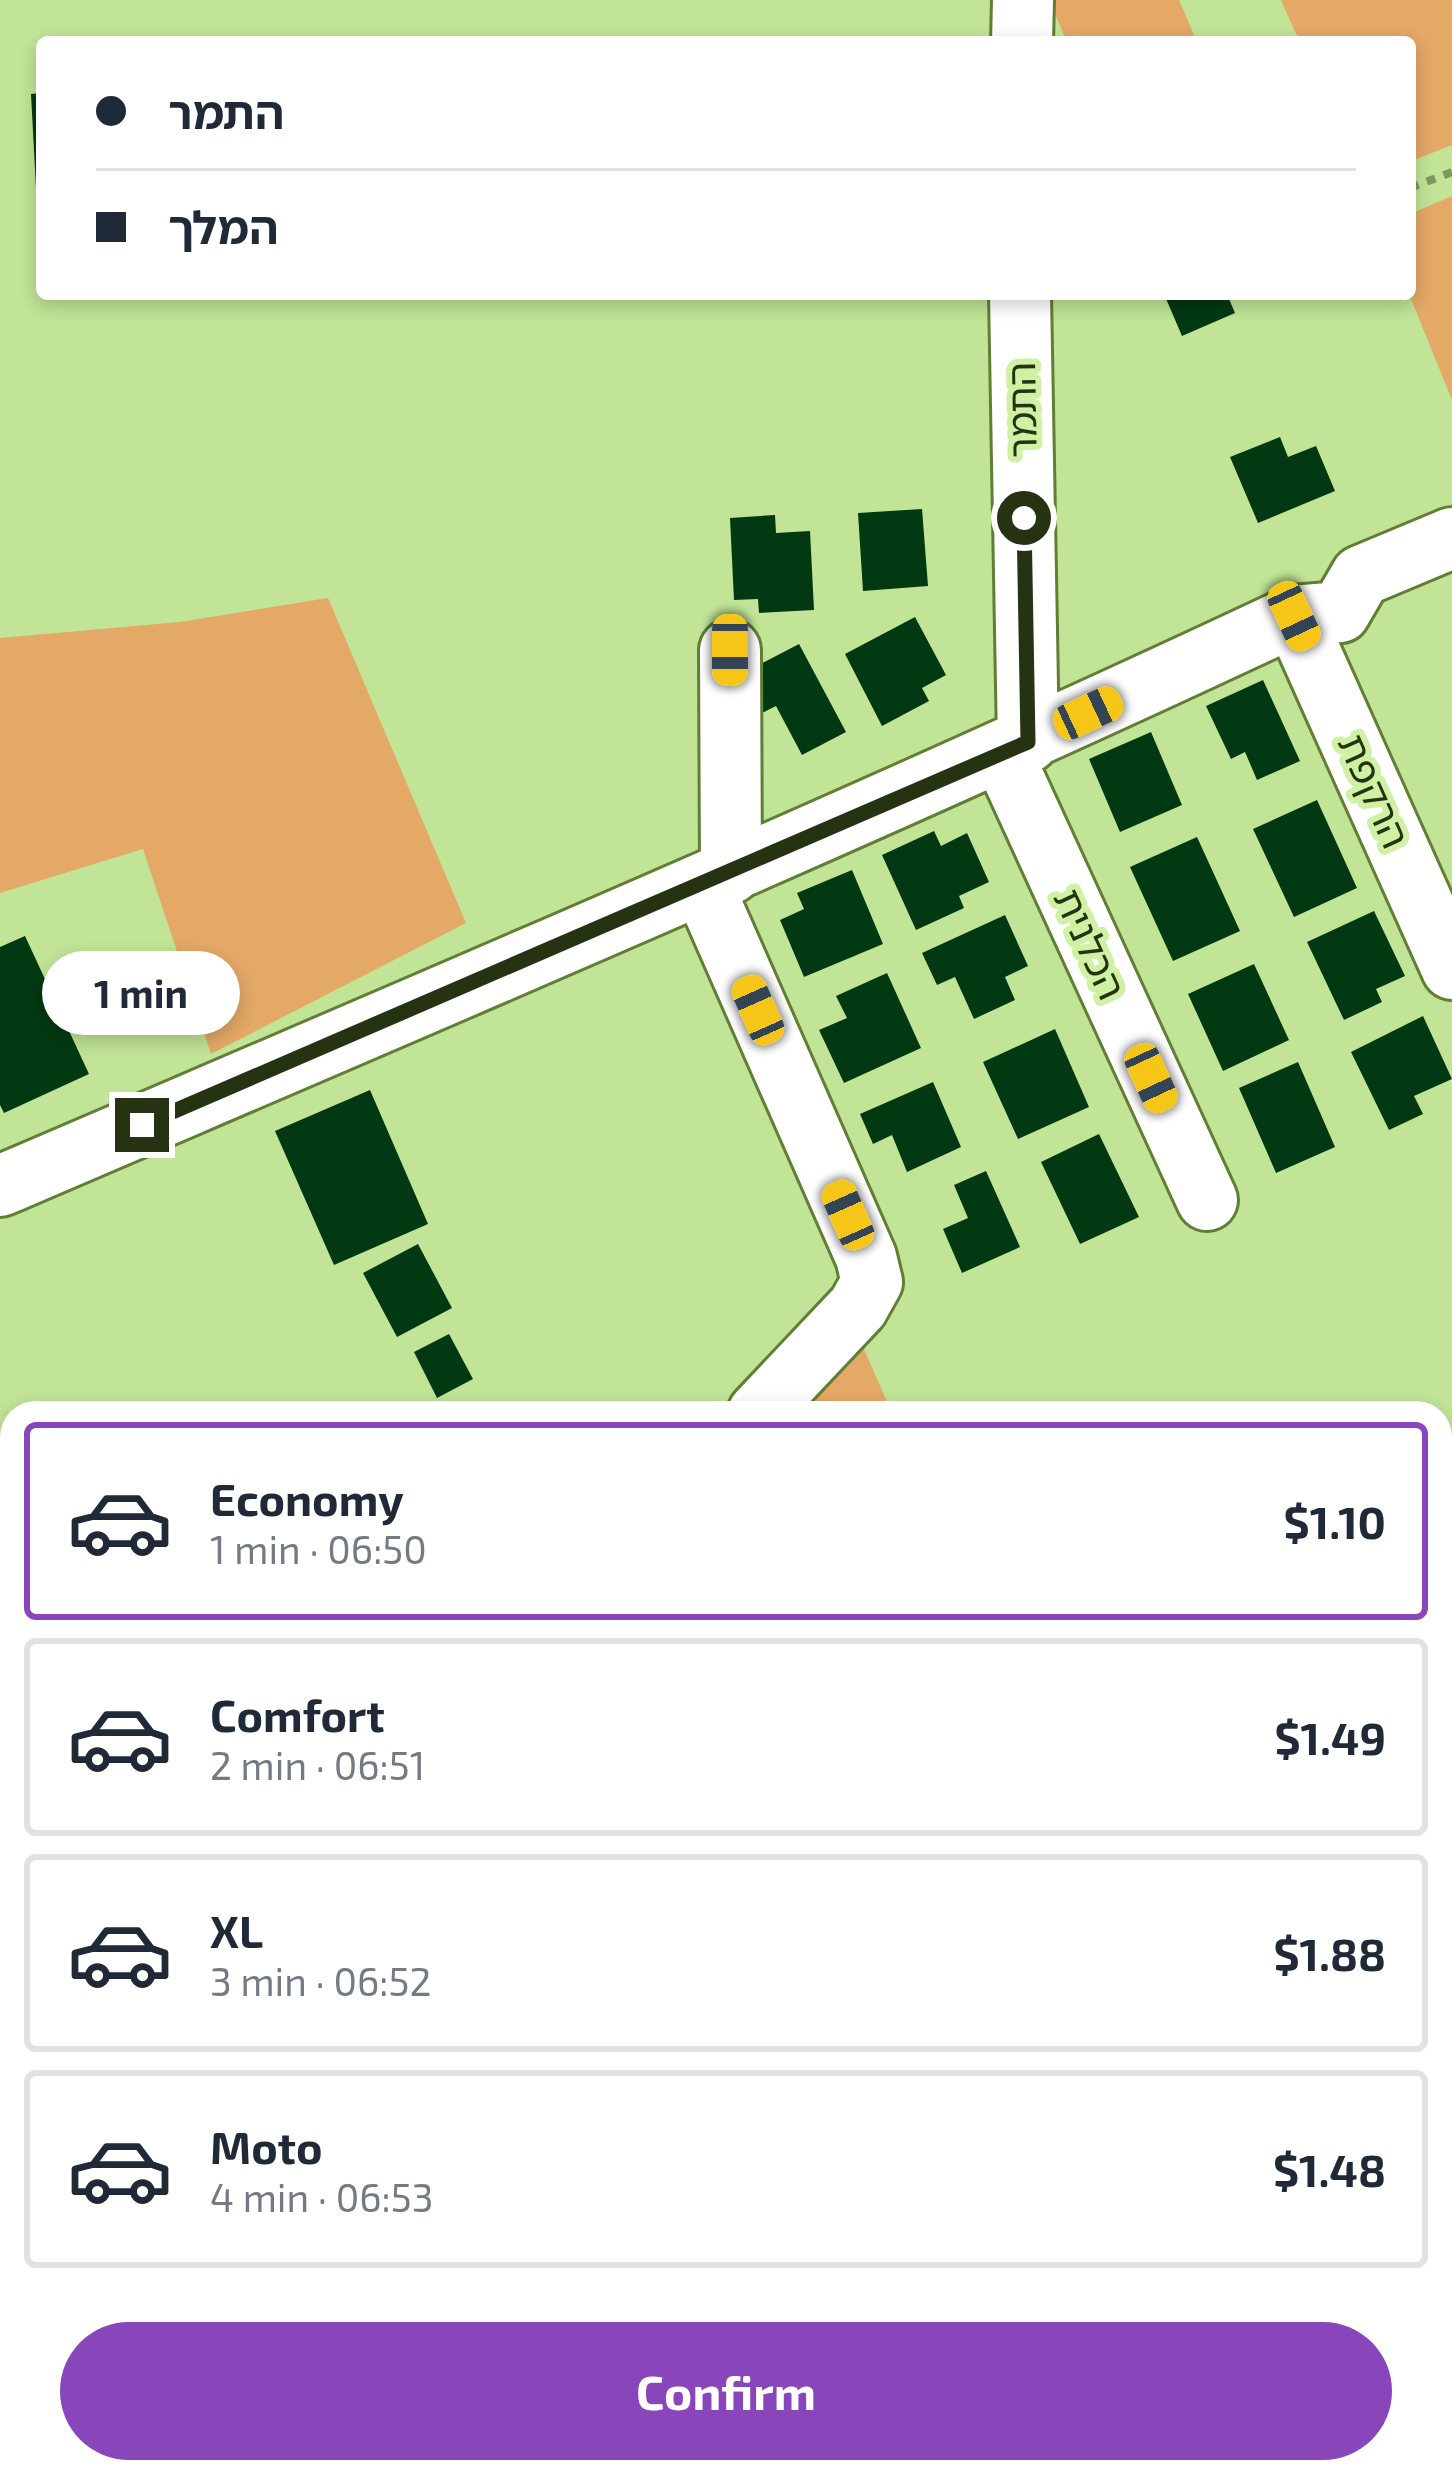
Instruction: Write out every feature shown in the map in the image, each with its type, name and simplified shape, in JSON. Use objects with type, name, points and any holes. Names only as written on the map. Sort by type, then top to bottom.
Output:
[{"type":"street","points":[[1022,36],[1023,0]]},
{"type":"street","name":"התמר","points":[[1015,747],[1019,300]]},
{"type":"street","points":[[0,1186],[717,880],[1294,616],[1340,612],[1360,577],[1452,538]]},
{"type":"street","name":"הרקפת","points":[[1294,616],[1452,968]]},
{"type":"street","points":[[730,650],[717,880],[872,1282],[857,1307],[769,1401]]},
{"type":"street","name":"הכלנית","points":[[1015,747],[1207,1200]]},
{"type":"path","points":[[1416,186],[1452,172]]},
{"type":"shaded area","points":[[1049,0],[1179,0],[1194,36],[1064,36]]},
{"type":"shaded area","points":[[1281,0],[1452,0],[1452,145],[1416,159],[1416,36],[1296,34]]},
{"type":"shaded area","points":[[1452,196],[1452,400],[1411,300],[1416,300],[1416,211]]},
{"type":"shaded area","points":[[328,598],[466,923],[211,1054],[143,849],[0,893],[0,638],[180,622]]},
{"type":"shaded area","points":[[863,1347],[887,1401],[808,1401]]},
{"type":"building","points":[[31,94],[36,94],[36,188]]},
{"type":"building","points":[[1167,300],[1230,300],[1235,313],[1182,336]]},
{"type":"building","points":[[1280,437],[1288,457],[1316,446],[1335,491],[1258,523],[1230,457]]},
{"type":"building","points":[[922,509],[928,586],[863,591],[858,513]]},
{"type":"building","points":[[775,515],[776,533],[810,531],[814,610],[759,613],[758,599],[734,600],[730,518]]},
{"type":"building","points":[[915,617],[946,675],[922,688],[929,701],[882,726],[845,654]]},
{"type":"building","points":[[799,644],[846,732],[802,755],[776,706],[758,715],[751,669]]},
{"type":"building","points":[[1263,680],[1300,761],[1257,780],[1245,752],[1231,759],[1206,706]]},
{"type":"building","points":[[1151,732],[1182,805],[1120,832],[1089,759]]},
{"type":"building","points":[[1317,800],[1357,888],[1294,917],[1253,829]]},
{"type":"building","points":[[934,831],[941,846],[967,833],[989,882],[959,896],[964,908],[916,930],[882,855]]},
{"type":"building","points":[[1197,837],[1240,931],[1173,961],[1130,867]]},
{"type":"building","points":[[852,870],[883,944],[804,977],[780,920],[804,909],[797,893]]},
{"type":"building","points":[[1374,911],[1405,976],[1376,989],[1382,1002],[1344,1020],[1307,942]]},
{"type":"building","points":[[1005,915],[1028,966],[1005,977],[1015,1000],[974,1019],[955,977],[937,985],[922,953]]},
{"type":"building","points":[[25,936],[89,1074],[4,1113],[0,1105],[0,947]]},
{"type":"building","points":[[1254,964],[1289,1040],[1223,1071],[1188,994]]},
{"type":"building","points":[[887,973],[921,1048],[844,1083],[819,1030],[847,1018],[836,996]]},
{"type":"building","points":[[1423,1016],[1452,1079],[1414,1096],[1423,1114],[1389,1130],[1351,1052]]},
{"type":"building","points":[[1055,1029],[1089,1107],[1018,1139],[983,1062]]},
{"type":"building","points":[[1298,1062],[1335,1147],[1276,1173],[1239,1088]]},
{"type":"building","points":[[933,1082],[961,1147],[907,1172],[892,1135],[873,1144],[860,1114]]},
{"type":"building","points":[[370,1090],[428,1224],[334,1265],[275,1131]]},
{"type":"building","points":[[1099,1134],[1139,1217],[1080,1244],[1041,1162]]},
{"type":"building","points":[[986,1171],[1020,1247],[962,1273],[943,1229],[968,1218],[954,1185]]},
{"type":"building","points":[[418,1244],[452,1308],[397,1337],[363,1273]]},
{"type":"building","points":[[449,1334],[473,1379],[437,1398],[414,1352]]},
{"type":"route","points":[[142,1125],[704,886],[1028,742],[1024,518]]}]
